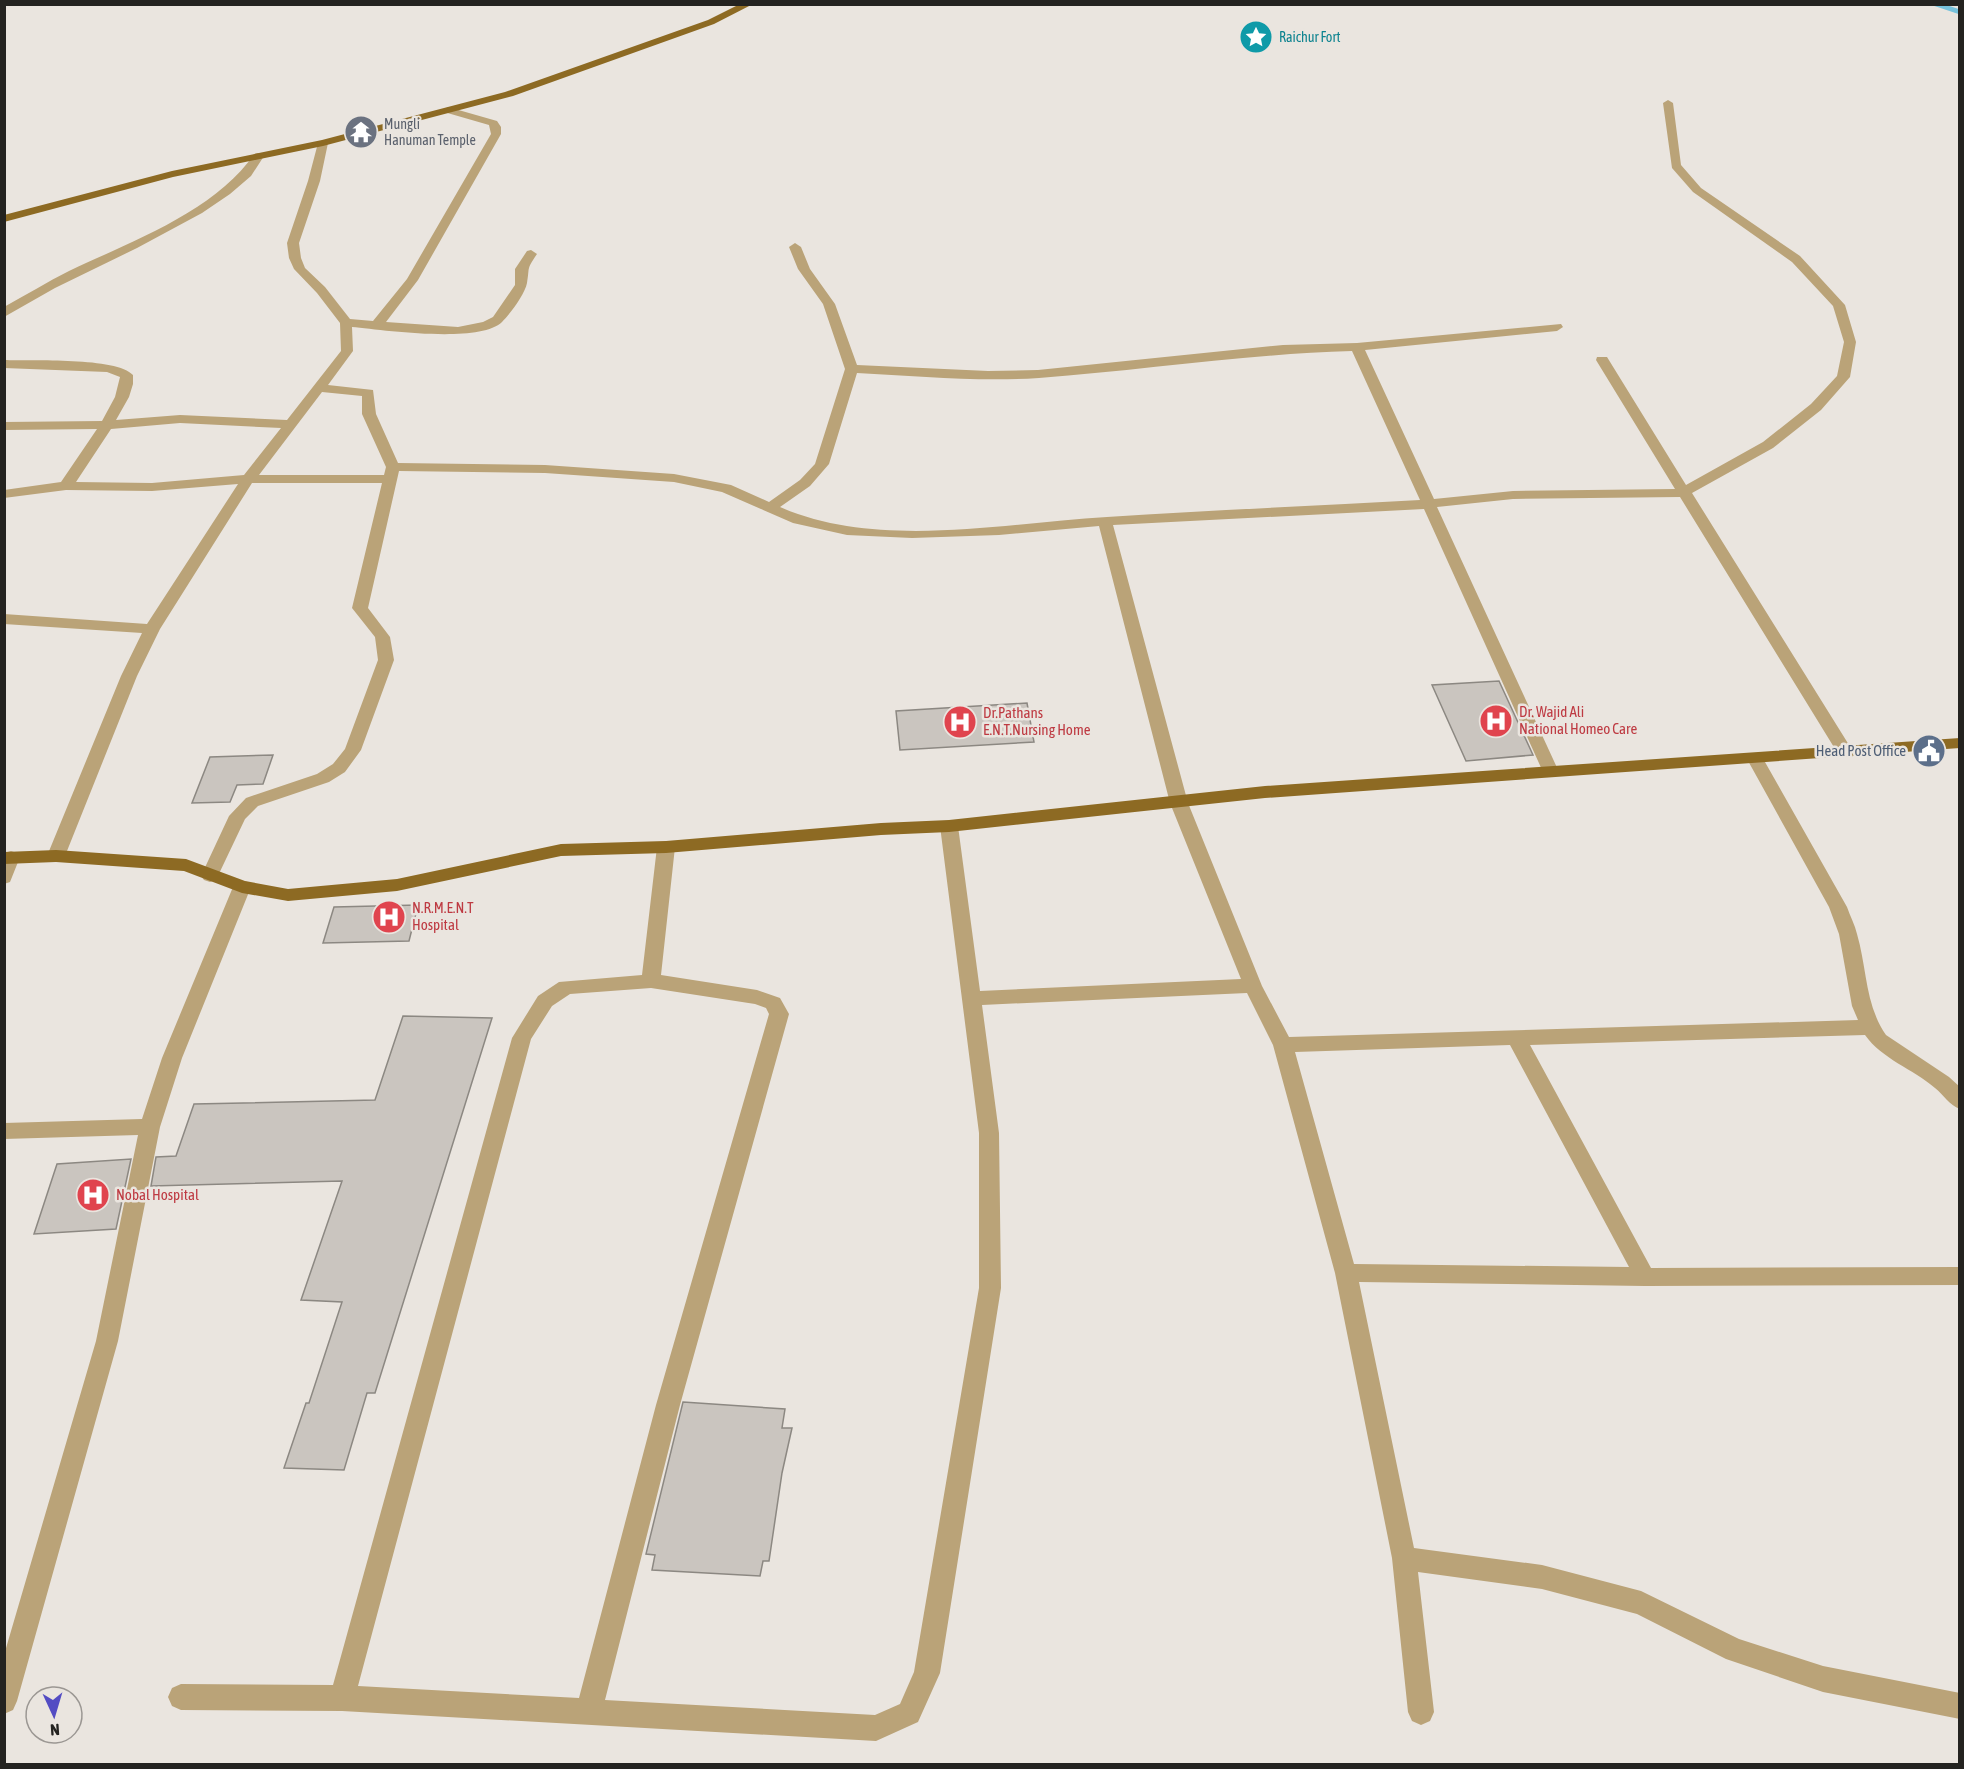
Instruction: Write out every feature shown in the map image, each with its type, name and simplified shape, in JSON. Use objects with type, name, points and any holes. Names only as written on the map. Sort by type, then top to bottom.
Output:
[{"type":"main road","points":[[4,219],[172,174],[322,143],[509,94],[711,22],[749,4]]},
{"type":"main road","points":[[8,857],[56,856],[186,865],[242,887],[288,895],[397,885],[561,850],[666,847],[881,829],[949,826],[1265,792],[1846,753],[1959,743]]},
{"type":"street","points":[[4,494],[66,486],[152,487],[248,479],[545,468],[674,478],[726,488],[798,520],[847,531],[901,534],[999,531],[1105,521],[1429,504],[1513,495],[1682,493],[1768,445],[1816,407],[1843,377],[1850,342],[1839,305],[1796,259],[1697,190],[1676,166],[1668,103]]},
{"type":"street","points":[[377,325],[412,280],[496,134],[496,126],[493,123],[448,110]]},
{"type":"street","points":[[56,856],[129,676],[152,629],[248,479],[347,351],[346,323],[321,290],[300,269],[295,258],[293,243],[314,181],[322,143]]},
{"type":"street","points":[[4,313],[49,286],[215,200],[255,165],[258,156]]},
{"type":"street","points":[[770,507],[801,488],[814,477],[822,464],[852,369],[829,304],[804,269],[795,247]]},
{"type":"street","points":[[346,323],[458,331],[487,326],[497,320],[516,294],[521,285],[521,269],[531,254]]},
{"type":"street","points":[[852,369],[988,375],[1038,374],[1283,349],[1357,347],[1557,327]]},
{"type":"street","points":[[1357,347],[1551,772]]},
{"type":"street","points":[[1602,360],[1682,493],[1846,753]]},
{"type":"street","points":[[4,364],[121,370],[126,374],[128,383],[106,425],[66,486]]},
{"type":"street","points":[[210,876],[238,816],[252,802],[323,778],[339,768],[353,750],[386,660],[388,646],[384,637],[368,622],[360,608],[391,473],[369,414],[368,393],[320,388]]},
{"type":"street","points":[[4,426],[106,425],[180,418],[289,424]]},
{"type":"street","points":[[1105,521],[1179,803],[1253,986],[1282,1045],[1346,1273],[1404,1558],[1421,1712]]},
{"type":"street","points":[[4,619],[152,629]]},
{"type":"street","points":[[1755,759],[1838,907],[1848,934],[1862,1006],[1870,1027],[1880,1040],[1942,1082],[1959,1101]]},
{"type":"street","points":[[181,1697],[342,1698],[876,1728],[909,1713],[927,1672],[990,1288],[989,1133],[949,826]]},
{"type":"street","points":[[651,981],[666,847]]},
{"type":"street","points":[[4,878],[8,857]]},
{"type":"street","points":[[4,1701],[107,1341],[150,1127],[172,1058],[242,887]]},
{"type":"street","points":[[342,1698],[522,1038],[545,1001],[566,987],[651,981],[757,997],[773,1003],[779,1014],[668,1406],[590,1711]]},
{"type":"street","points":[[972,998],[1253,986]]},
{"type":"street","points":[[1282,1045],[1870,1027]]},
{"type":"street","points":[[1516,1038],[1645,1277]]},
{"type":"street","points":[[4,1131],[150,1127]]},
{"type":"street","points":[[1346,1273],[1645,1277],[1959,1276]]},
{"type":"street","points":[[1404,1558],[1553,1580],[1641,1604],[1735,1650],[1823,1679],[1959,1706]]},
{"type":"building","points":[[1499,681],[1533,755],[1466,761],[1432,685]]},
{"type":"building","points":[[1027,703],[1034,742],[900,750],[896,711]]},
{"type":"building","points":[[273,755],[263,784],[237,785],[230,802],[192,803],[210,757]]},
{"type":"building","points":[[418,905],[409,941],[323,943],[334,907]]},
{"type":"building","points":[[403,1016],[492,1018],[375,1393],[367,1393],[344,1470],[284,1468],[306,1403],[309,1403],[342,1302],[301,1300],[342,1181],[151,1186],[156,1157],[176,1156],[194,1104],[375,1100]]},
{"type":"building","points":[[131,1159],[116,1229],[34,1234],[57,1164]]},
{"type":"building","points":[[683,1402],[785,1409],[782,1428],[792,1428],[782,1473],[769,1561],[763,1561],[760,1576],[652,1570],[655,1555],[646,1554]]},
{"type":"waterway","points":[[1936,4],[1960,12]]},
{"type":"place","name":"Raichur Fort","points":[[1256,37]]},
{"type":"place","name":"Mungli Hanuman Temple","points":[[361,132]]},
{"type":"place","name":"Dr. Wajid Ali National Homeo Care","points":[[1496,721]]},
{"type":"place","name":"Dr.Pathans E.N.T.Nursing Home","points":[[960,722]]},
{"type":"place","name":"Head Post Office","points":[[1929,751]]},
{"type":"place","name":"N.R.M.E.N.T Hospital","points":[[389,917]]},
{"type":"place","name":"Nobal Hospital","points":[[93,1195]]}]
